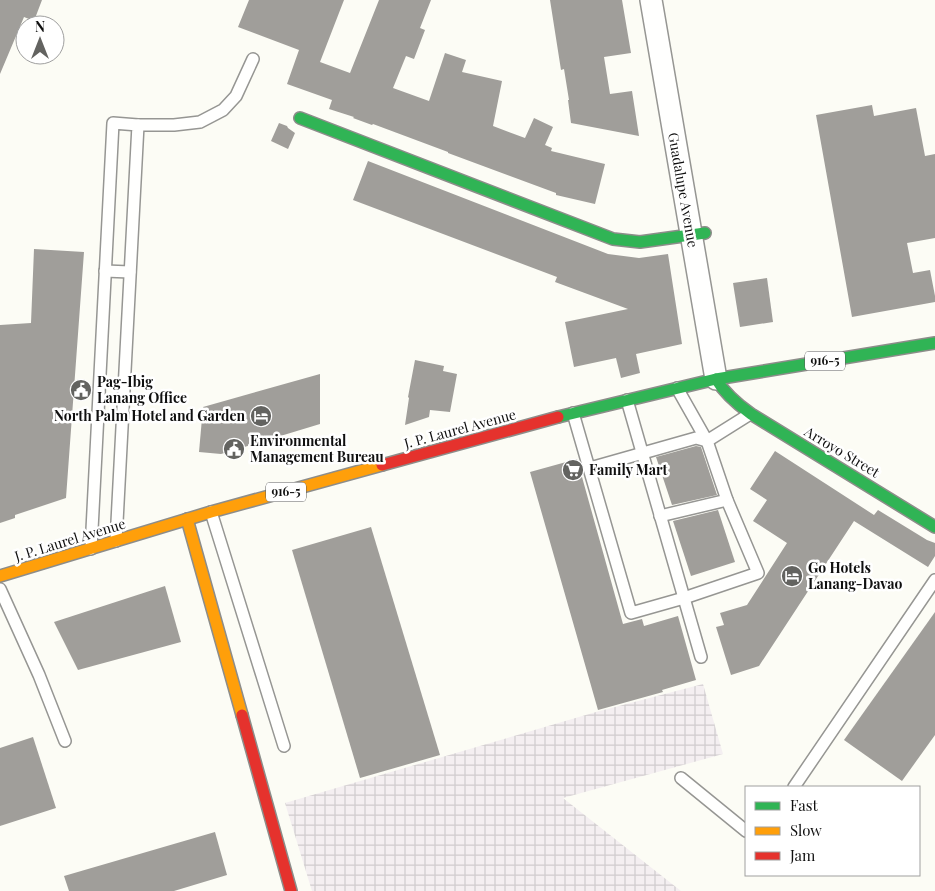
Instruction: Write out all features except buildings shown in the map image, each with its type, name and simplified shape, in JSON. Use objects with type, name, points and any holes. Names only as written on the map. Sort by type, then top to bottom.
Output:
[{"type":"street","name":"Guadalupe Avenue","points":[[650,0],[698,234]]},
{"type":"street","name":"Guadalupe Avenue","points":[[664,0],[698,234],[723,378]]},
{"type":"street","points":[[300,118],[613,239],[640,242],[698,234]]},
{"type":"street","name":"J. P. Laurel Avenue","points":[[0,576],[211,512],[627,400],[723,378],[935,343]]},
{"type":"street","name":"Arroyo Street","points":[[723,378],[725,394],[751,414],[935,527]]},
{"type":"street","points":[[187,519],[291,891]]},
{"type":"lane","points":[[91,549],[113,123],[174,125],[200,122],[223,110],[236,96],[252,59]]},
{"type":"lane","points":[[116,541],[138,125]]},
{"type":"lane","points":[[105,271],[130,272]]},
{"type":"lane","points":[[573,414],[631,613],[684,598],[758,573],[727,500],[707,441],[677,388]]},
{"type":"lane","points":[[627,400],[701,658]]},
{"type":"lane","points":[[590,468],[696,438],[707,441],[751,414]]},
{"type":"lane","points":[[660,516],[727,500]]},
{"type":"lane","points":[[211,512],[284,746]]},
{"type":"lane","points":[[795,786],[935,580]]},
{"type":"lane","points":[[0,589],[39,675],[65,741]]},
{"type":"lane","points":[[681,778],[745,830]]},
{"type":"shaded area","points":[[703,684],[723,754],[563,798],[681,891],[312,891],[285,803],[596,712]]},
{"type":"traffic: fast","points":[[300,118],[613,239],[640,242],[705,233]]},
{"type":"traffic: fast","points":[[558,417],[716,379],[935,343]]},
{"type":"traffic: fast","points":[[716,379],[723,389],[751,414],[935,527]]},
{"type":"traffic: slow","points":[[0,576],[211,512],[382,465]]},
{"type":"traffic: slow","points":[[187,519],[242,715]]},
{"type":"traffic: jam","points":[[382,465],[558,417]]},
{"type":"traffic: jam","points":[[242,715],[291,891]]},
{"type":"place","name":"Pag-Ibig Lanang Office","points":[[81,390]]},
{"type":"place","name":"North Palm Hotel and Garden","points":[[261,416]]},
{"type":"place","name":"Environmental Management Bureau","points":[[234,449]]},
{"type":"place","name":"Family Mart","points":[[573,470]]},
{"type":"place","name":"Go Hotels Lanang-Davao","points":[[792,576]]}]
